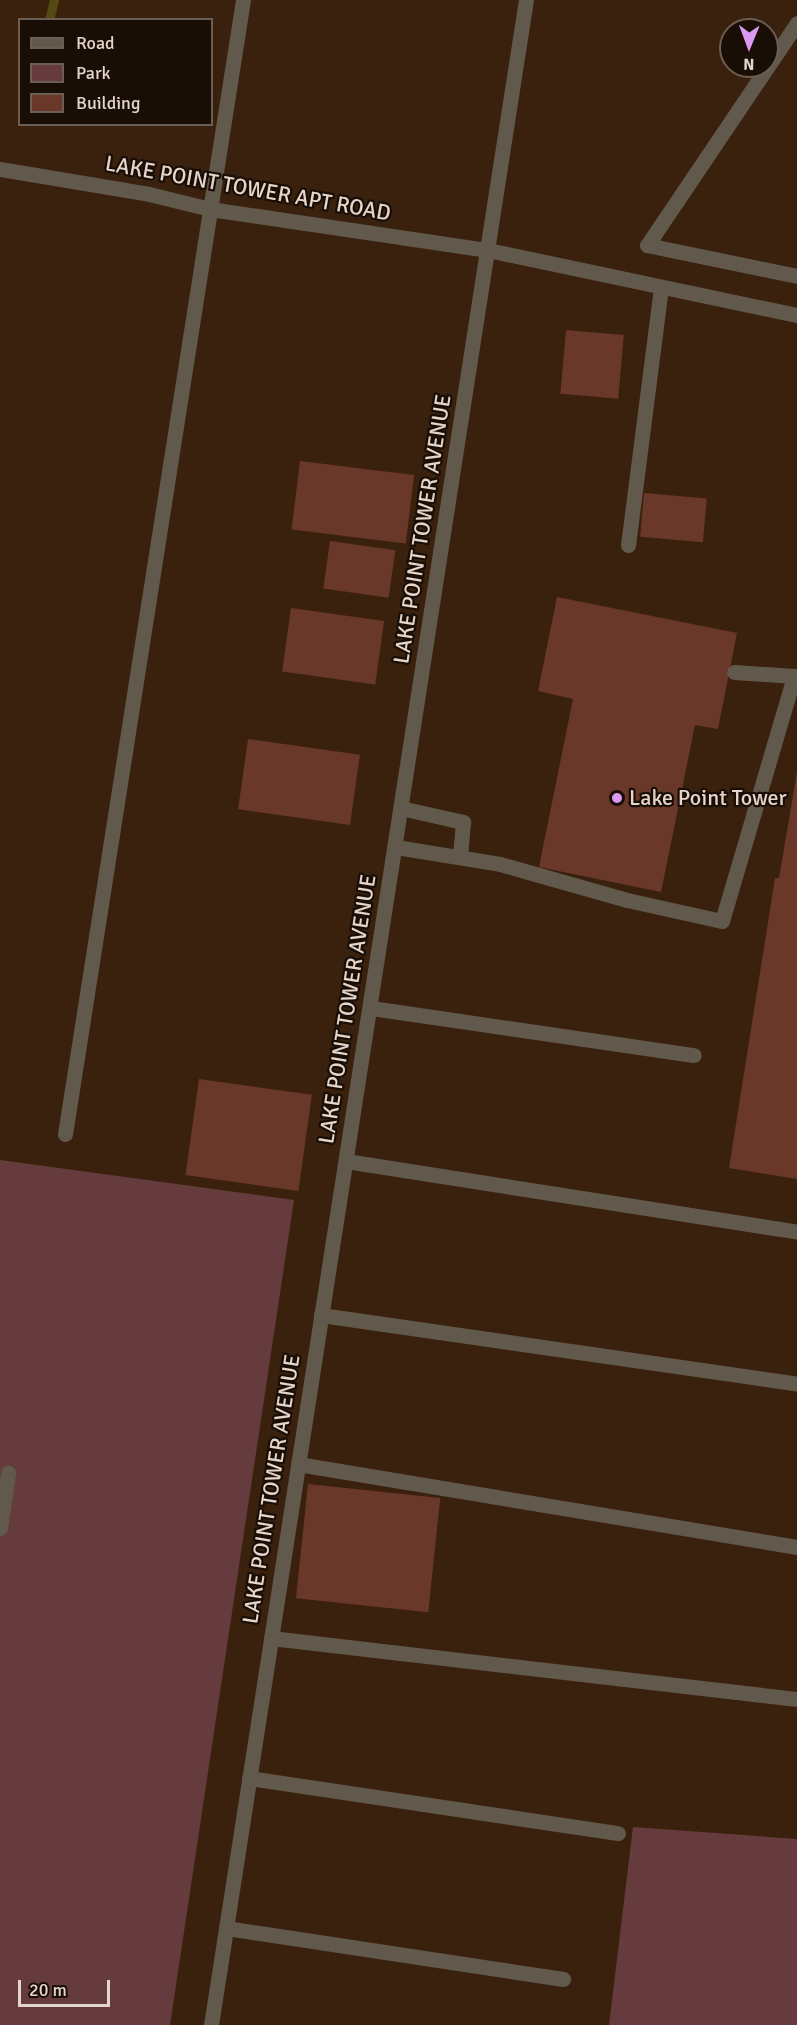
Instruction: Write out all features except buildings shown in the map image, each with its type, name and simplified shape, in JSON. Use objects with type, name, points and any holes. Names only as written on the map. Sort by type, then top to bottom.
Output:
[{"type":"street","points":[[65,1134],[243,0]]},
{"type":"street","name":"LAKE POINT TOWER AVENUE","points":[[211,2025],[526,0]]},
{"type":"street","points":[[797,23],[647,245],[797,276]]},
{"type":"street","name":"LAKE POINT TOWER APT ROAD","points":[[0,170],[149,194],[210,209],[488,250],[797,315]]},
{"type":"street","points":[[628,545],[661,287]]},
{"type":"street","points":[[396,847],[460,857],[722,921],[794,676],[734,672]]},
{"type":"street","points":[[401,808],[463,822],[460,857]]},
{"type":"street","points":[[371,1008],[694,1055]]},
{"type":"street","points":[[346,1161],[797,1232]]},
{"type":"street","points":[[321,1315],[797,1384]]},
{"type":"street","points":[[298,1464],[797,1547]]},
{"type":"street","points":[[0,1528],[8,1473]]},
{"type":"street","points":[[271,1638],[797,1699]]},
{"type":"street","points":[[249,1778],[618,1833]]},
{"type":"street","points":[[226,1928],[564,1979]]},
{"type":"green space","points":[[0,1160],[294,1200],[170,2025],[0,2025]]},
{"type":"green space","points":[[633,1827],[797,1839],[797,2025],[609,2025]]},
{"type":"waterway","points":[[50,18],[54,0]]},
{"type":"place","name":"Lake Point Tower","points":[[617,798]]}]
